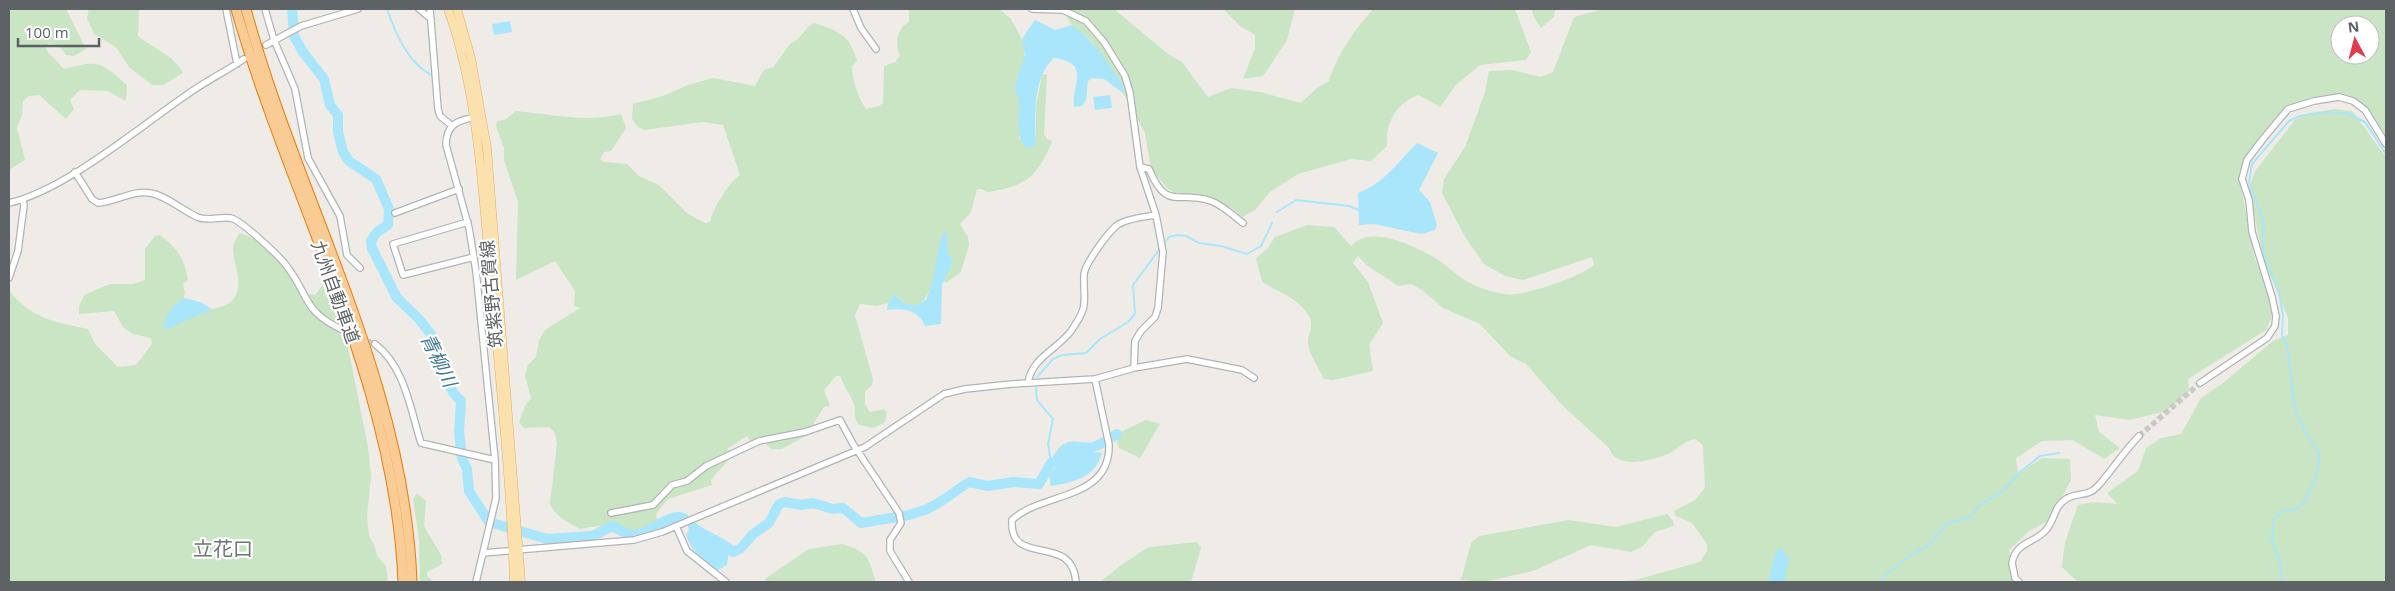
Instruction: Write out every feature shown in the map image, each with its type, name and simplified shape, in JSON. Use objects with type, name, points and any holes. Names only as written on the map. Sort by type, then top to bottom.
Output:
[{"type":"highway","name":"九州自動車道","points":[[236,9],[270,117],[352,336],[369,390],[392,485],[403,582]]},
{"type":"highway","name":"九州自動車道","points":[[246,9],[280,116],[364,342],[381,394],[402,485],[412,582]]},
{"type":"main road","name":"筑紫野古賀線","points":[[448,9],[456,29],[474,118],[481,171],[515,525]]},
{"type":"main road","name":"筑紫野古賀線","points":[[457,9],[471,58],[482,116],[515,534],[521,582]]},
{"type":"main road","name":"筑紫野古賀線","points":[[514,582],[517,551]]},
{"type":"street","points":[[226,9],[237,64]]},
{"type":"street","points":[[265,9],[274,40],[295,90],[308,158],[340,216],[347,255],[360,268]]},
{"type":"street","points":[[266,45],[301,26],[358,9]]},
{"type":"street","points":[[419,9],[431,19]]},
{"type":"street","points":[[430,9],[438,109],[440,116],[451,125]]},
{"type":"street","points":[[853,9],[861,28],[876,49]]},
{"type":"street","points":[[1032,9],[1063,10],[1086,21],[1104,42],[1125,76],[1130,93],[1140,167],[1156,215],[1163,252],[1158,308],[1155,317],[1141,331],[1135,341],[1134,368]]},
{"type":"street","points":[[9,203],[23,200],[76,172],[204,82],[244,59]]},
{"type":"street","points":[[2200,383],[2267,338],[2275,326],[2276,316],[2272,297],[2252,232],[2249,200],[2242,179],[2247,160],[2263,139],[2288,109],[2314,100],[2339,97],[2359,104],[2386,144]]},
{"type":"street","points":[[476,582],[492,518],[496,487],[495,460],[474,257],[468,222],[446,145],[446,136],[451,125],[459,120],[482,116]]},
{"type":"street","points":[[1140,167],[1149,169],[1157,187],[1168,196],[1212,202],[1225,208],[1243,223]]},
{"type":"street","points":[[76,172],[92,199],[98,203],[151,192],[199,218],[236,220],[286,264],[309,307],[332,326],[345,331]]},
{"type":"street","points":[[395,213],[459,189]]},
{"type":"street","points":[[9,278],[18,251],[23,200]]},
{"type":"street","points":[[1028,383],[1039,360],[1062,342],[1083,312],[1086,302],[1084,273],[1087,264],[1110,232],[1118,224],[1156,215]]},
{"type":"street","points":[[468,222],[394,244],[403,275],[474,257]]},
{"type":"street","points":[[375,344],[387,353],[397,367],[421,443],[495,460]]},
{"type":"street","points":[[483,553],[634,540],[676,526],[857,450],[944,394],[965,389],[1095,379],[1134,368],[1187,360],[1242,370],[1254,378]]},
{"type":"street","points":[[1076,582],[1075,573],[1059,555],[1040,549],[1026,548],[1015,541],[1011,530],[1012,520],[1020,511],[1073,493],[1091,482],[1103,468],[1108,457],[1109,444],[1095,379]]},
{"type":"street","points":[[611,513],[653,505],[672,485],[687,481],[706,466],[759,441],[805,432],[840,420],[900,516],[900,527],[890,540],[890,551],[909,582]]},
{"type":"street","points":[[2019,582],[2015,578],[2012,563],[2021,545],[2047,530],[2059,504],[2063,500],[2068,497],[2085,495],[2096,488],[2139,436]]},
{"type":"street","points":[[676,526],[687,551],[726,582]]},
{"type":"green space","points":[[9,9],[66,9],[86,49],[74,56],[66,55],[58,46],[48,44],[46,47],[47,51],[64,69],[84,64],[98,65],[111,71],[127,85],[126,101],[108,91],[80,90],[70,100],[74,109],[66,119],[39,95],[29,96],[23,101],[22,115],[17,128],[25,160],[9,170]]},
{"type":"green space","points":[[89,9],[139,9],[138,36],[174,61],[183,73],[163,85],[152,85],[129,67],[116,47],[94,34],[87,18]]},
{"type":"green space","points":[[909,9],[998,9],[1011,19],[1025,45],[1024,63],[1015,89],[1021,107],[1019,139],[1036,145],[1036,106],[1042,75],[1045,74],[1047,75],[1044,134],[1047,139],[1052,141],[1041,163],[1029,178],[1012,187],[1000,190],[987,192],[977,189],[971,212],[960,224],[968,237],[969,245],[961,272],[946,283],[943,281],[953,261],[948,252],[947,232],[943,233],[931,287],[925,298],[918,305],[908,304],[894,294],[888,303],[876,306],[860,304],[855,315],[873,379],[872,385],[865,391],[865,405],[870,412],[884,409],[887,412],[885,422],[874,428],[859,425],[852,399],[840,376],[836,376],[824,390],[830,406],[824,407],[814,423],[813,432],[782,449],[771,449],[759,437],[751,442],[747,436],[727,449],[732,453],[726,464],[711,480],[712,485],[668,499],[656,514],[657,520],[651,528],[632,533],[613,526],[580,529],[567,522],[555,512],[550,504],[557,444],[555,433],[549,427],[524,428],[519,422],[525,406],[531,398],[525,375],[528,365],[536,357],[539,340],[545,330],[580,308],[574,306],[575,291],[555,261],[516,280],[518,202],[504,160],[504,148],[496,126],[497,121],[505,120],[516,111],[581,118],[608,117],[621,114],[626,128],[611,151],[604,152],[600,159],[604,162],[627,164],[639,176],[659,185],[688,214],[705,223],[710,222],[722,196],[731,183],[740,175],[723,125],[703,122],[644,130],[638,127],[632,119],[633,104],[663,96],[688,85],[713,78],[755,86],[764,70],[773,67],[790,44],[798,39],[814,23],[837,32],[851,45],[857,61],[852,66],[853,77],[860,99],[866,109],[879,106],[883,103],[884,66],[895,62],[900,56],[897,42],[901,28],[909,22]]},
{"type":"green space","points":[[1043,9],[1114,9],[1168,54],[1182,62],[1208,97],[1231,88],[1260,92],[1301,103],[1317,88],[1329,81],[1347,42],[1373,9],[1515,9],[1531,52],[1526,60],[1480,65],[1456,85],[1440,107],[1419,95],[1411,98],[1394,114],[1388,129],[1387,146],[1371,161],[1351,159],[1298,174],[1270,192],[1255,210],[1242,217],[1232,208],[1203,197],[1179,195],[1168,189],[1151,169],[1145,133],[1123,93],[1124,87],[1090,40],[1072,25],[1065,14]]},
{"type":"green space","points":[[1223,9],[1295,9],[1287,40],[1263,76],[1243,79],[1255,48],[1255,35],[1240,26]]},
{"type":"green space","points":[[1532,9],[1555,9],[1554,17],[1541,28],[1534,18]]},
{"type":"green space","points":[[1603,9],[2386,9],[2386,136],[2361,105],[2349,98],[2332,94],[2313,97],[2296,105],[2279,117],[2264,132],[2252,148],[2244,166],[2240,182],[2255,259],[2276,297],[2272,316],[2266,330],[2188,379],[2189,391],[2166,411],[2130,420],[2095,415],[2099,432],[2120,448],[2104,459],[2073,440],[2042,441],[2016,458],[2018,474],[2042,458],[2070,459],[2071,480],[2050,520],[2029,531],[2009,550],[2013,574],[2022,582],[1604,582],[1635,580],[1700,562],[1707,551],[1707,544],[1692,523],[1676,516],[1674,511],[1695,500],[1705,488],[1703,445],[1695,439],[1684,443],[1668,454],[1652,459],[1634,462],[1619,459],[1563,406],[1526,364],[1510,356],[1480,324],[1443,308],[1422,290],[1411,284],[1398,286],[1371,268],[1358,256],[1353,263],[1368,282],[1383,323],[1369,345],[1373,371],[1333,380],[1324,379],[1312,357],[1308,343],[1311,323],[1309,316],[1294,300],[1262,282],[1256,258],[1267,249],[1275,237],[1307,225],[1334,227],[1351,246],[1359,240],[1369,237],[1392,239],[1404,243],[1435,258],[1472,284],[1500,293],[1517,294],[1546,287],[1587,270],[1594,265],[1592,257],[1523,280],[1505,276],[1484,264],[1464,235],[1442,193],[1444,179],[1465,147],[1485,92],[1489,71],[1511,70],[1541,77],[1553,72],[1574,17]]},
{"type":"green space","points":[[2335,109],[2352,111],[2386,157],[2386,582],[2078,582],[2062,567],[2065,542],[2078,505],[2093,502],[2117,504],[2107,493],[2138,471],[2146,448],[2161,438],[2181,434],[2201,398],[2223,383],[2273,341],[2288,335],[2288,318],[2263,258],[2249,188],[2255,171],[2295,120],[2309,113]]},
{"type":"green space","points":[[240,233],[258,242],[275,256],[289,274],[299,292],[315,295],[323,285],[348,347],[368,447],[371,476],[367,516],[369,536],[374,544],[377,556],[386,566],[388,582],[9,582],[9,291],[27,308],[45,318],[88,329],[95,344],[118,367],[136,365],[152,344],[151,338],[133,334],[123,327],[114,311],[79,314],[79,306],[84,295],[110,284],[133,284],[145,280],[145,249],[155,236],[160,235],[176,250],[184,266],[188,280],[183,284],[185,293],[183,301],[198,308],[211,309],[223,306],[236,295],[238,288],[233,247]]},
{"type":"green space","points":[[1146,420],[1160,424],[1140,458],[1119,448],[1117,440],[1121,432]]},
{"type":"green space","points":[[417,493],[426,501],[424,526],[441,555],[442,564],[427,572],[427,576],[434,582],[420,582],[419,540],[413,499]]},
{"type":"green space","points":[[1667,514],[1673,521],[1674,526],[1655,532],[1643,546],[1631,552],[1591,545],[1533,571],[1484,582],[1461,580],[1471,543],[1479,536],[1569,520],[1616,527]]},
{"type":"green space","points":[[1197,542],[1201,548],[1191,582],[1100,582],[1149,547]]},
{"type":"green space","points":[[842,544],[866,556],[876,582],[765,582],[765,579],[809,549]]},
{"type":"water","points":[[1035,20],[1055,30],[1072,25],[1080,31],[1094,45],[1124,87],[1123,93],[1104,79],[1092,78],[1088,81],[1086,100],[1082,106],[1074,107],[1076,70],[1073,65],[1066,61],[1054,58],[1047,66],[1038,87],[1035,111],[1036,145],[1028,148],[1020,137],[1018,96],[1014,89],[1025,54],[1022,39]]},
{"type":"water","points":[[510,21],[512,32],[494,35],[492,24]]},
{"type":"water","points":[[1110,95],[1112,108],[1095,110],[1093,97]]},
{"type":"water","points":[[1417,143],[1438,153],[1419,190],[1430,202],[1437,225],[1435,230],[1421,234],[1374,224],[1359,225],[1358,193],[1375,184],[1397,165]]},
{"type":"water","points":[[947,231],[948,252],[953,261],[942,285],[941,324],[925,326],[919,316],[910,311],[899,309],[887,310],[888,303],[894,294],[901,301],[913,305],[926,300],[932,284],[940,241],[943,233]]},
{"type":"water","points":[[185,298],[200,302],[212,309],[165,330],[165,321],[170,311]]},
{"type":"water","points":[[1073,450],[1102,453],[1094,468],[1083,477],[1068,483],[1051,486],[1049,476],[1065,453]]},
{"type":"water","points":[[690,529],[729,553],[727,565],[718,570],[699,555],[688,540],[686,534]]},
{"type":"water","points":[[1782,547],[1786,556],[1790,558],[1786,570],[1786,582],[1768,582],[1776,551]]},
{"type":"waterway","name":"青柳川","points":[[292,9],[294,36],[303,52],[324,79],[330,105],[338,115],[338,132],[343,152],[349,161],[376,179],[389,209],[388,225],[377,232],[371,241],[372,248],[397,298],[419,319],[433,337],[441,370],[454,394],[461,401],[459,432],[462,458],[467,469],[469,491],[489,522],[547,539],[593,536],[612,526],[631,535],[638,535],[671,518],[684,518]]},
{"type":"waterway","points":[[387,9],[398,37],[409,55],[432,75]]},
{"type":"waterway","points":[[2282,582],[2280,561],[2272,541],[2274,519],[2283,511],[2297,509],[2304,502],[2315,479],[2319,454],[2305,432],[2295,409],[2287,344],[2282,336],[2283,315],[2279,293],[2263,252],[2264,223],[2249,182],[2252,164],[2289,121],[2300,116],[2327,112],[2347,113],[2365,122],[2386,154]]},
{"type":"waterway","points":[[1277,212],[1296,200],[1349,206],[1359,210]]},
{"type":"waterway","points":[[1165,242],[1169,237],[1177,235],[1186,236],[1199,243],[1221,246],[1247,254],[1261,246],[1272,223]]},
{"type":"waterway","points":[[1037,377],[1053,359],[1062,355],[1086,353],[1100,339],[1128,322],[1135,314],[1133,285],[1159,250]]},
{"type":"waterway","points":[[1036,388],[1037,400],[1053,419],[1048,443],[1051,463]]},
{"type":"waterway","name":"青柳川","points":[[693,527],[733,552],[740,549],[753,534],[769,523],[779,504],[785,502],[802,505],[813,503],[833,509],[843,508],[861,523],[909,515],[937,504],[969,482],[988,486],[1013,482],[1039,484],[1051,463],[1056,461],[1066,449],[1075,446],[1090,448],[1117,434]]},
{"type":"waterway","points":[[1880,582],[1886,574],[1915,552],[1928,546],[1946,524],[1970,517],[1980,505],[2002,492],[2020,472],[2040,456],[2059,453]]},
{"type":"tunnel","points":[[360,338],[375,344]]},
{"type":"tunnel","points":[[2139,436],[2200,383]]},
{"type":"district","name":"立花口","points":[[223,549]]}]
